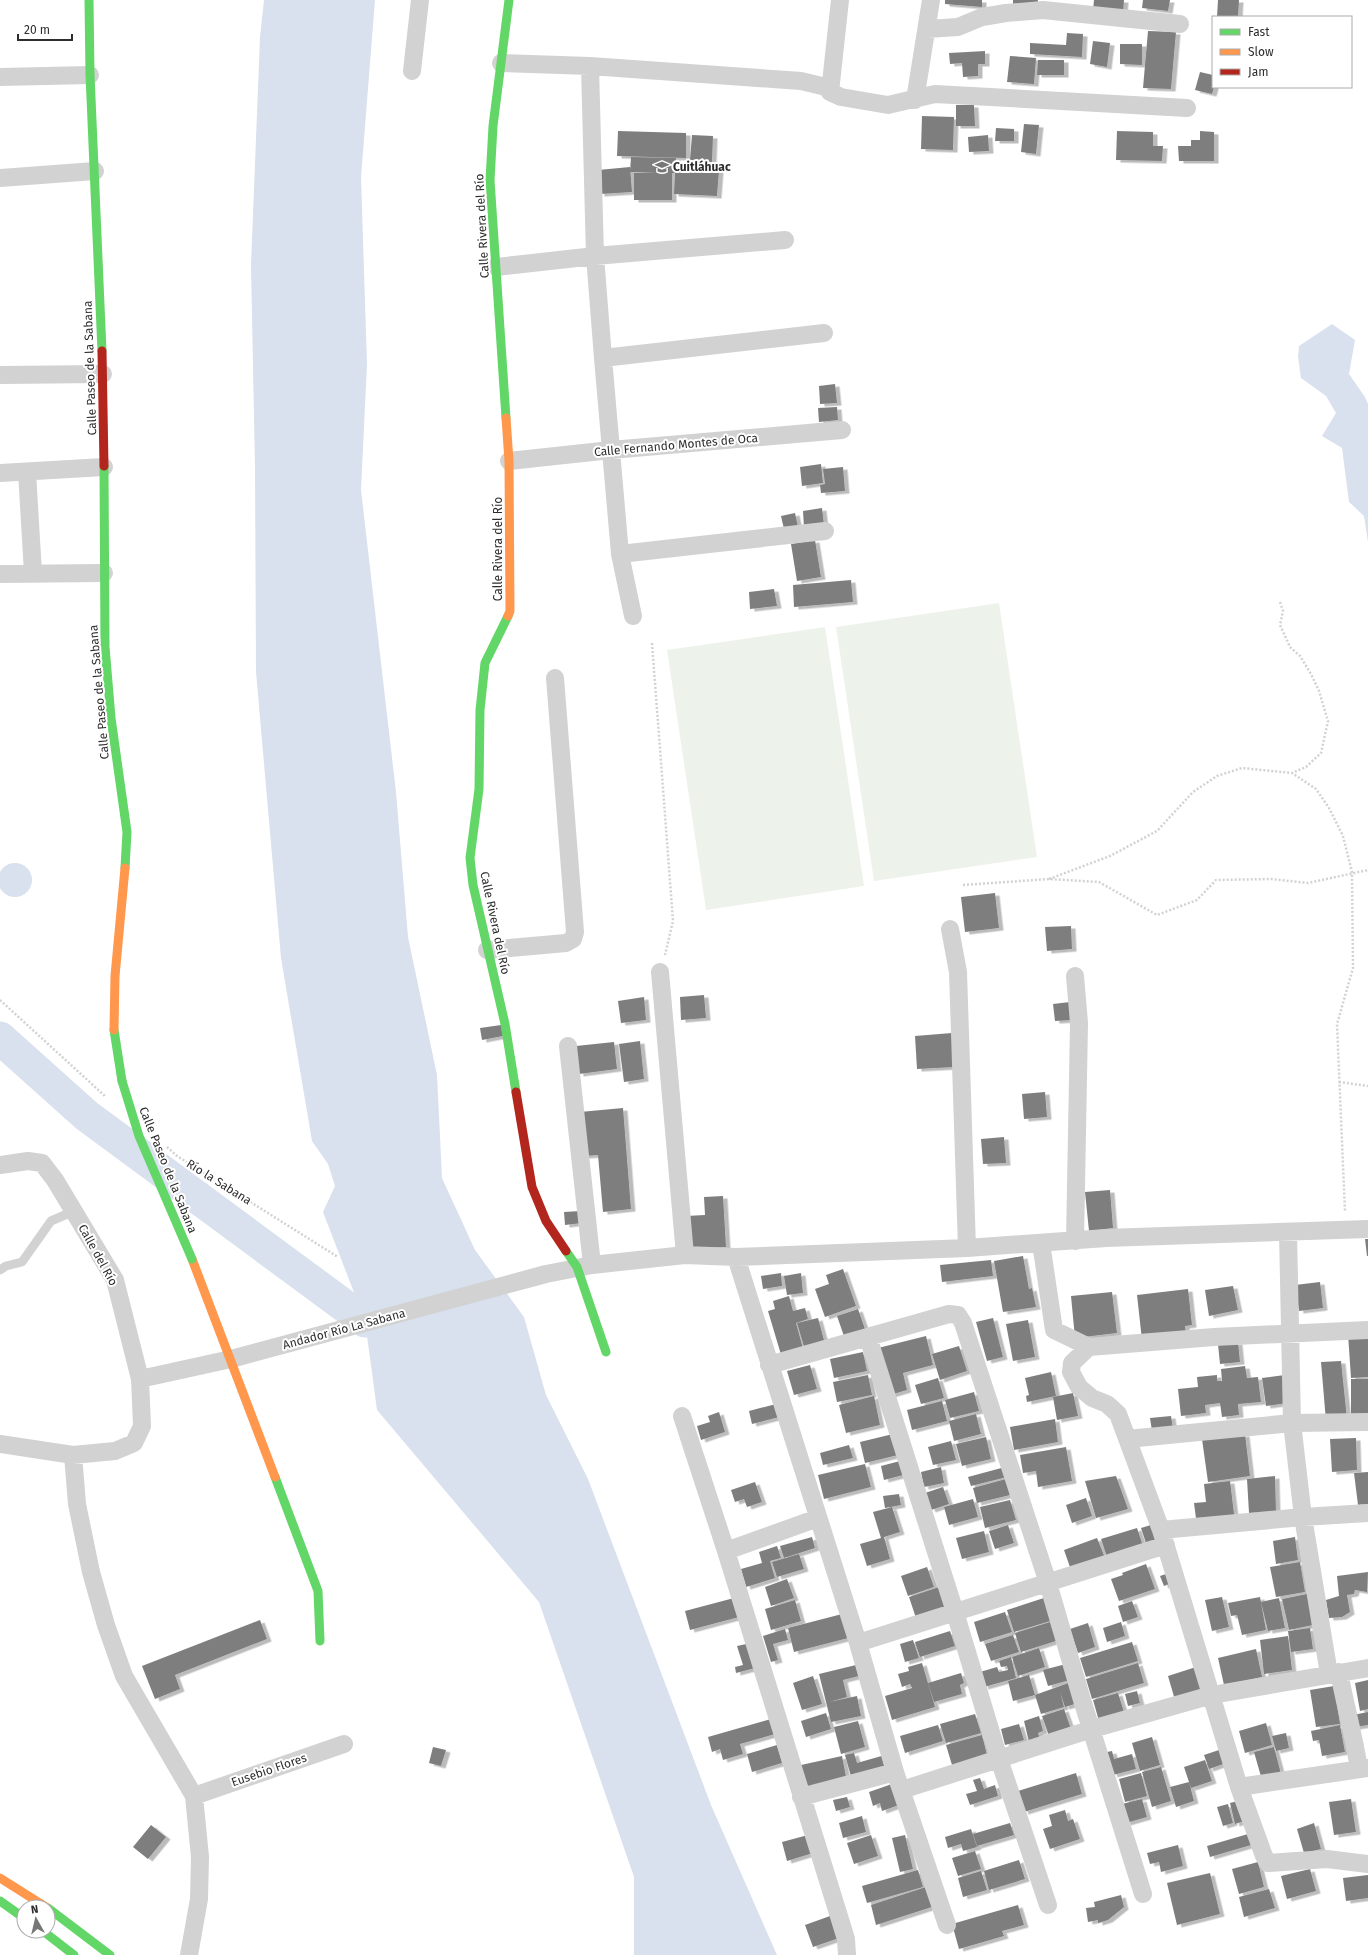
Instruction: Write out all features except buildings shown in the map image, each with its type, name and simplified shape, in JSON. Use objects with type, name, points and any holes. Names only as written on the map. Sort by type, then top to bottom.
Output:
[{"type":"street","name":"Calle Paseo de la Sabana","points":[[89,0],[90,75],[96,171],[103,374],[106,654],[111,718],[127,832],[124,894],[115,976],[114,1033],[122,1081],[139,1136],[192,1259],[318,1591],[320,1641]]},
{"type":"street","points":[[412,71],[420,0]]},
{"type":"street","name":"Calle Rivera del Río","points":[[509,0],[494,126],[490,180],[509,461],[510,611],[500,635],[485,663],[480,710],[479,789],[470,858],[473,885],[505,1024],[532,1187],[546,1221],[584,1266],[606,1352]]},
{"type":"street","points":[[830,92],[840,0]]},
{"type":"street","points":[[915,100],[927,29],[930,0]]},
{"type":"street","points":[[927,29],[958,27],[982,18],[1006,13],[1043,10],[1180,24]]},
{"type":"street","points":[[501,63],[590,66],[802,81],[826,87],[830,92],[841,97],[888,105],[915,100],[935,94],[1187,108]]},
{"type":"street","points":[[590,66],[595,256],[620,554],[633,616]]},
{"type":"street","points":[[0,77],[90,75]]},
{"type":"street","points":[[0,178],[96,171]]},
{"type":"street","points":[[496,267],[595,256],[785,240]]},
{"type":"street","points":[[603,358],[824,333]]},
{"type":"street","points":[[0,375],[103,374]]},
{"type":"street","name":"Calle Fernando Montes de Oca","points":[[509,461],[611,450],[842,430]]},
{"type":"street","points":[[0,473],[104,467]]},
{"type":"street","points":[[27,472],[33,573]]},
{"type":"street","points":[[620,554],[825,531]]},
{"type":"street","points":[[0,574],[104,573]]},
{"type":"street","points":[[487,950],[566,943],[573,940],[575,932],[555,678]]},
{"type":"street","points":[[950,929],[958,972],[967,1248]]},
{"type":"street","points":[[660,972],[685,1255]]},
{"type":"street","points":[[1075,976],[1079,1023],[1075,1241]]},
{"type":"street","points":[[568,1046],[584,1266]]},
{"type":"street","name":"Calle del Río","points":[[0,1165],[28,1161],[42,1163],[55,1180],[115,1280],[140,1379],[142,1426],[134,1443],[115,1452],[73,1455],[0,1444]]},
{"type":"street","name":"Andador Río La Sabana","points":[[140,1379],[231,1359],[546,1274],[584,1266],[685,1255],[736,1257],[967,1248],[1106,1238],[1368,1229]]},
{"type":"street","points":[[1239,1787],[1363,1769],[1353,1731],[1334,1673],[1303,1517],[1292,1424],[1288,1232]]},
{"type":"street","points":[[1041,1243],[1054,1330],[1089,1347],[1290,1333],[1368,1330]]},
{"type":"street","points":[[736,1257],[858,1642],[895,1772],[947,1925]]},
{"type":"street","points":[[769,1365],[949,1314],[958,1315],[963,1323],[1048,1583],[1143,1894]]},
{"type":"street","points":[[868,1337],[956,1612],[999,1759],[1048,1905]]},
{"type":"street","points":[[1089,1347],[1072,1363],[1071,1372],[1079,1387],[1092,1398],[1107,1404],[1118,1414],[1128,1439],[1163,1538],[1239,1787],[1264,1856],[1268,1863],[1327,1859],[1368,1864]]},
{"type":"street","points":[[682,1416],[726,1551],[846,1939],[847,1955]]},
{"type":"street","points":[[1128,1439],[1292,1424],[1368,1422]]},
{"type":"street","points":[[73,1455],[77,1504],[91,1572],[106,1625],[124,1676],[194,1796],[200,1858],[199,1899],[189,1955]]},
{"type":"street","points":[[858,1642],[1048,1583],[1163,1538],[1303,1517],[1368,1513]]},
{"type":"street","points":[[726,1551],[818,1518]]},
{"type":"street","points":[[902,1790],[1092,1729],[1212,1695],[1368,1668]]},
{"type":"street","name":"Eusebio Flores","points":[[194,1796],[344,1744]]},
{"type":"street","points":[[801,1797],[895,1772]]},
{"type":"street","points":[[0,1878],[33,1899]]},
{"type":"street","points":[[0,1901],[16,1912]]},
{"type":"street","points":[[56,1915],[110,1955]]},
{"type":"street","points":[[53,1939],[74,1955]]},
{"type":"lane","points":[[0,1270],[6,1266],[22,1262],[51,1221],[74,1211]]},
{"type":"path","points":[[1280,602],[1283,610],[1280,625],[1290,647],[1300,656],[1311,674],[1319,691],[1328,721],[1321,753],[1306,767],[1292,773]]},
{"type":"path","points":[[652,643],[673,921],[660,972]]},
{"type":"path","points":[[1049,879],[1110,856],[1157,831],[1193,792],[1217,776],[1242,768],[1292,773],[1316,789],[1329,808],[1343,836],[1352,872],[1353,968],[1337,1024],[1346,1230]]},
{"type":"path","points":[[963,885],[1049,879],[1099,882],[1157,915],[1196,900],[1216,880],[1271,879],[1308,883],[1352,872],[1368,870]]},
{"type":"path","points":[[0,1000],[107,1098]]},
{"type":"path","points":[[1339,1082],[1368,1086]]},
{"type":"path","name":"Río la Sabana","points":[[165,1146],[184,1160],[338,1257]]},
{"type":"shaded area","points":[[264,0],[375,0],[361,177],[367,364],[361,490],[396,792],[408,937],[437,1075],[442,1178],[475,1250],[524,1317],[546,1395],[588,1479],[711,1805],[777,1955],[634,1955],[634,1877],[539,1602],[377,1410],[365,1321],[323,1212],[335,1186],[328,1164],[312,1141],[281,958],[256,672],[255,469],[251,265],[260,37]]},
{"type":"shaded area","points":[[1332,324],[1355,340],[1349,374],[1365,397],[1368,404],[1368,542],[1364,516],[1349,502],[1342,448],[1322,436],[1336,413],[1326,396],[1301,378],[1298,357],[1299,346]]},
{"type":"shaded area","points":[[999,603],[1037,857],[874,881],[836,627]]},
{"type":"shaded area","points":[[825,627],[864,886],[706,910],[667,650]]},
{"type":"shaded area","points":[[8,864],[22,864],[29,870],[32,877],[31,887],[22,896],[8,896],[-1,887],[-1,873]]},
{"type":"waterway","points":[[0,1038],[87,1116],[365,1321]]},
{"type":"traffic: fast","points":[[89,0],[90,75],[102,351]]},
{"type":"traffic: fast","points":[[506,418],[490,180],[493,126],[509,0]]},
{"type":"traffic: fast","points":[[104,466],[105,647],[111,718],[127,832],[125,868]]},
{"type":"traffic: fast","points":[[508,616],[485,663],[480,710],[479,789],[470,858],[473,885],[505,1024],[516,1092]]},
{"type":"traffic: fast","points":[[114,1030],[122,1081]]},
{"type":"traffic: fast","points":[[122,1081],[139,1136],[192,1259]]},
{"type":"traffic: fast","points":[[566,1251],[577,1267],[606,1352]]},
{"type":"traffic: fast","points":[[275,1477],[318,1591],[320,1641]]},
{"type":"traffic: fast","points":[[0,1901],[16,1912]]},
{"type":"traffic: fast","points":[[56,1914],[110,1955]]},
{"type":"traffic: fast","points":[[53,1939],[74,1955]]},
{"type":"traffic: slow","points":[[506,418],[509,461],[510,611],[508,616]]},
{"type":"traffic: slow","points":[[114,1030],[115,976],[125,868]]},
{"type":"traffic: slow","points":[[192,1259],[275,1477]]},
{"type":"traffic: slow","points":[[0,1878],[33,1899]]},
{"type":"traffic: jam","points":[[102,351],[104,466]]},
{"type":"traffic: jam","points":[[516,1092],[532,1187],[546,1221],[566,1251]]},
{"type":"place","name":"Cuitláhuac","points":[[662,167]]}]
